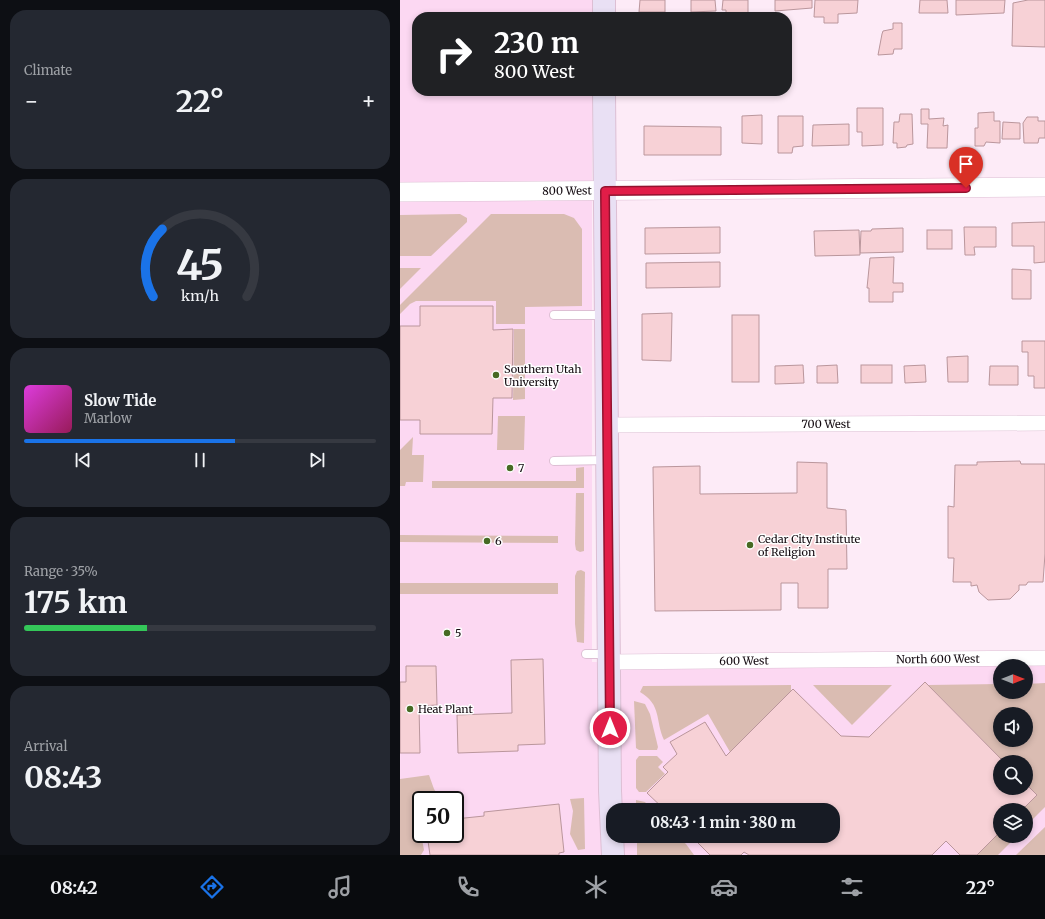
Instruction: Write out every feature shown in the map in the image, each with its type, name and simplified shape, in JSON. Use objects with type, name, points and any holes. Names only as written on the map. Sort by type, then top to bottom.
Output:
[{"type":"main road","points":[[604,0],[604,12]]},
{"type":"main road","points":[[604,96],[609,658],[613,855]]},
{"type":"street","name":"800 West","points":[[400,192],[1045,187]]},
{"type":"street","name":"700 West","points":[[607,425],[1045,423]]},
{"type":"street","name":"600 West","points":[[609,658],[880,660]]},
{"type":"street","name":"North 600 West","points":[[880,660],[1045,658]]},
{"type":"lane","points":[[554,315],[607,315]]},
{"type":"lane","points":[[554,461],[607,460]]},
{"type":"lane","points":[[586,654],[609,658]]},
{"type":"shaded area","name":"Southern Utah University","points":[[400,0],[592,0],[592,12],[412,12],[412,96],[592,96],[592,662],[1045,658],[1045,855],[400,855]]},
{"type":"shaded area","points":[[460,214],[467,218],[467,222],[431,256],[400,256],[400,215]]},
{"type":"shaded area","points":[[491,214],[564,214],[574,218],[582,229],[582,306],[525,307],[525,324],[496,324],[496,301],[416,301],[410,304],[400,314],[400,305]]},
{"type":"shaded area","points":[[400,268],[421,268],[400,289]]},
{"type":"shaded area","points":[[514,329],[525,329],[525,399],[513,400]]},
{"type":"shaded area","points":[[498,416],[525,416],[524,450],[497,450]]},
{"type":"shaded area","points":[[413,437],[412,455],[424,455],[423,482],[406,482],[405,486],[400,486],[400,450]]},
{"type":"shaded area","points":[[584,467],[584,488],[432,488],[432,481],[576,481],[576,468]]},
{"type":"shaded area","points":[[576,493],[584,493],[584,551],[580,552],[576,550],[575,544]]},
{"type":"shaded area","points":[[400,535],[558,536],[558,543],[400,542]]},
{"type":"shaded area","points":[[581,570],[585,572],[584,643],[577,642],[575,624],[575,576],[577,571]]},
{"type":"shaded area","points":[[400,583],[558,583],[558,594],[400,594]]},
{"type":"shaded area","points":[[1045,683],[1045,807],[1033,819],[1033,803],[1029,803],[1037,795],[1033,791],[1033,755],[997,755],[928,685],[993,684],[993,699],[1033,699],[1033,684]]},
{"type":"shaded area","points":[[791,685],[791,692],[730,752],[708,714],[664,740],[657,713],[652,702],[640,692],[643,686]]},
{"type":"shaded area","points":[[813,685],[892,685],[852,725]]},
{"type":"shaded area","points":[[634,701],[645,704],[650,714],[658,747],[657,750],[639,750],[636,748]]},
{"type":"shaded area","points":[[639,756],[657,756],[663,762],[658,767],[665,774],[646,792],[639,792],[636,788],[636,760]]},
{"type":"shaded area","points":[[429,775],[435,791],[412,791],[412,843],[423,843],[424,850],[421,855],[400,855],[400,779]]},
{"type":"shaded area","points":[[584,798],[585,849],[578,850],[570,834],[573,811],[570,799]]},
{"type":"shaded area","points":[[636,800],[646,803],[636,803]]},
{"type":"shaded area","points":[[1045,827],[1045,855],[1016,855],[1028,843],[1033,843],[1033,839]]},
{"type":"shaded area","points":[[993,839],[993,843],[1010,843],[998,855],[977,855]]},
{"type":"shaded area","points":[[637,843],[685,843],[694,855],[637,855]]},
{"type":"building","points":[[640,0],[665,0],[665,12],[639,12]]},
{"type":"building","points":[[691,0],[715,0],[716,11],[691,12]]},
{"type":"building","points":[[723,0],[748,0],[748,12],[726,12],[726,10],[722,10]]},
{"type":"building","points":[[775,0],[812,0],[812,8],[775,11]]},
{"type":"building","points":[[815,0],[858,0],[857,13],[838,14],[838,23],[824,23],[824,17],[814,17]]},
{"type":"building","points":[[920,0],[947,0],[948,13],[919,13]]},
{"type":"building","points":[[956,0],[1005,0],[1004,13],[956,15]]},
{"type":"building","points":[[1028,0],[1045,0],[1045,47],[1012,46],[1013,3]]},
{"type":"building","points":[[893,23],[902,23],[902,49],[894,49],[893,54],[878,55],[883,31],[893,29]]},
{"type":"building","points":[[857,108],[883,108],[883,145],[862,146],[862,132],[857,132]]},
{"type":"building","points":[[921,109],[929,109],[929,119],[944,118],[943,126],[948,125],[947,148],[927,148],[928,124],[921,124]]},
{"type":"building","points":[[994,112],[994,121],[1000,121],[1000,143],[986,142],[984,146],[975,146],[975,128],[978,128],[978,113]]},
{"type":"building","points":[[900,114],[912,114],[913,144],[907,145],[906,147],[897,148],[897,143],[893,143],[894,122],[899,122]]},
{"type":"building","points":[[762,115],[762,144],[742,143],[742,116]]},
{"type":"building","points":[[778,116],[803,116],[803,146],[793,147],[792,153],[778,153]]},
{"type":"building","points":[[1027,117],[1038,117],[1038,121],[1045,121],[1045,138],[1039,138],[1038,143],[1024,143],[1023,123]]},
{"type":"building","points":[[1003,122],[1020,123],[1020,139],[1002,139]]},
{"type":"building","points":[[849,124],[849,145],[812,146],[813,125]]},
{"type":"building","points":[[644,126],[721,127],[721,155],[644,155]]},
{"type":"building","points":[[1045,222],[1045,262],[1034,263],[1034,246],[1012,246],[1012,223]]},
{"type":"building","points":[[720,227],[720,253],[645,254],[645,228]]},
{"type":"building","points":[[964,227],[996,227],[996,247],[974,247],[975,255],[965,255]]},
{"type":"building","points":[[903,228],[903,252],[860,253],[861,231],[871,231],[872,229]]},
{"type":"building","points":[[859,230],[860,255],[815,256],[814,231]]},
{"type":"building","points":[[927,230],[952,230],[952,249],[927,249]]},
{"type":"building","points":[[894,257],[893,283],[903,283],[903,292],[893,292],[893,302],[869,302],[869,288],[867,288],[870,258]]},
{"type":"building","points":[[720,262],[720,287],[646,288],[646,263]]},
{"type":"building","points":[[1012,269],[1031,270],[1031,299],[1012,299]]},
{"type":"building","points":[[420,306],[493,306],[493,330],[513,329],[512,398],[493,398],[492,434],[420,434],[420,420],[400,420],[400,326],[420,326]]},
{"type":"building","points":[[672,313],[671,361],[642,360],[642,314]]},
{"type":"building","points":[[732,315],[759,315],[759,382],[732,382]]},
{"type":"building","points":[[1022,341],[1045,341],[1045,388],[1034,388],[1034,376],[1028,376],[1028,352],[1022,352]]},
{"type":"building","points":[[968,356],[968,382],[948,382],[947,357]]},
{"type":"building","points":[[803,365],[804,383],[775,384],[775,366]]},
{"type":"building","points":[[837,365],[838,383],[817,383],[817,366]]},
{"type":"building","points":[[861,365],[892,365],[892,383],[861,383]]},
{"type":"building","points":[[925,365],[926,382],[905,383],[904,366]]},
{"type":"building","points":[[990,366],[1018,366],[1018,385],[989,385]]},
{"type":"building","points":[[1020,461],[1021,464],[1045,464],[1045,554],[1043,582],[1028,582],[1026,585],[1019,585],[1019,590],[1010,599],[988,600],[979,592],[977,585],[971,586],[971,582],[953,582],[954,558],[948,558],[948,506],[954,507],[955,465],[977,465],[977,462]]},
{"type":"building","name":"Cedar City Institute of Religion","points":[[797,462],[827,463],[827,508],[846,510],[847,569],[828,569],[828,608],[798,608],[798,583],[781,583],[781,610],[655,611],[653,467],[700,466],[700,494],[797,493]]},
{"type":"building","points":[[543,659],[545,744],[518,745],[518,751],[458,753],[457,715],[512,713],[511,660]]},
{"type":"building","name":"Heat Plant","points":[[406,666],[436,666],[437,705],[419,706],[420,753],[400,753],[400,682],[406,682]]},
{"type":"building","points":[[925,682],[997,755],[993,755],[993,795],[1033,795],[1033,791],[1037,795],[1029,803],[993,803],[993,839],[977,855],[960,855],[946,841],[932,855],[749,855],[744,852],[741,855],[710,855],[698,843],[840,843],[840,803],[658,803],[647,793],[668,772],[663,767],[677,754],[670,742],[705,722],[726,756],[793,689],[841,736],[869,737]]},
{"type":"building","points":[[559,804],[564,852],[559,853],[559,855],[430,855],[428,843],[464,843],[464,818],[484,816],[484,812]]},
{"type":"place","name":"Southern Utah University","points":[[496,375]]},
{"type":"place","name":"7","points":[[510,468]]},
{"type":"place","name":"6","points":[[487,541]]},
{"type":"place","name":"Cedar City Institute of Religion","points":[[750,545]]},
{"type":"place","name":"5","points":[[447,633]]},
{"type":"place","name":"Heat Plant","points":[[410,709]]},
{"type":"route","points":[[610,728],[605,191],[966,188]]}]
